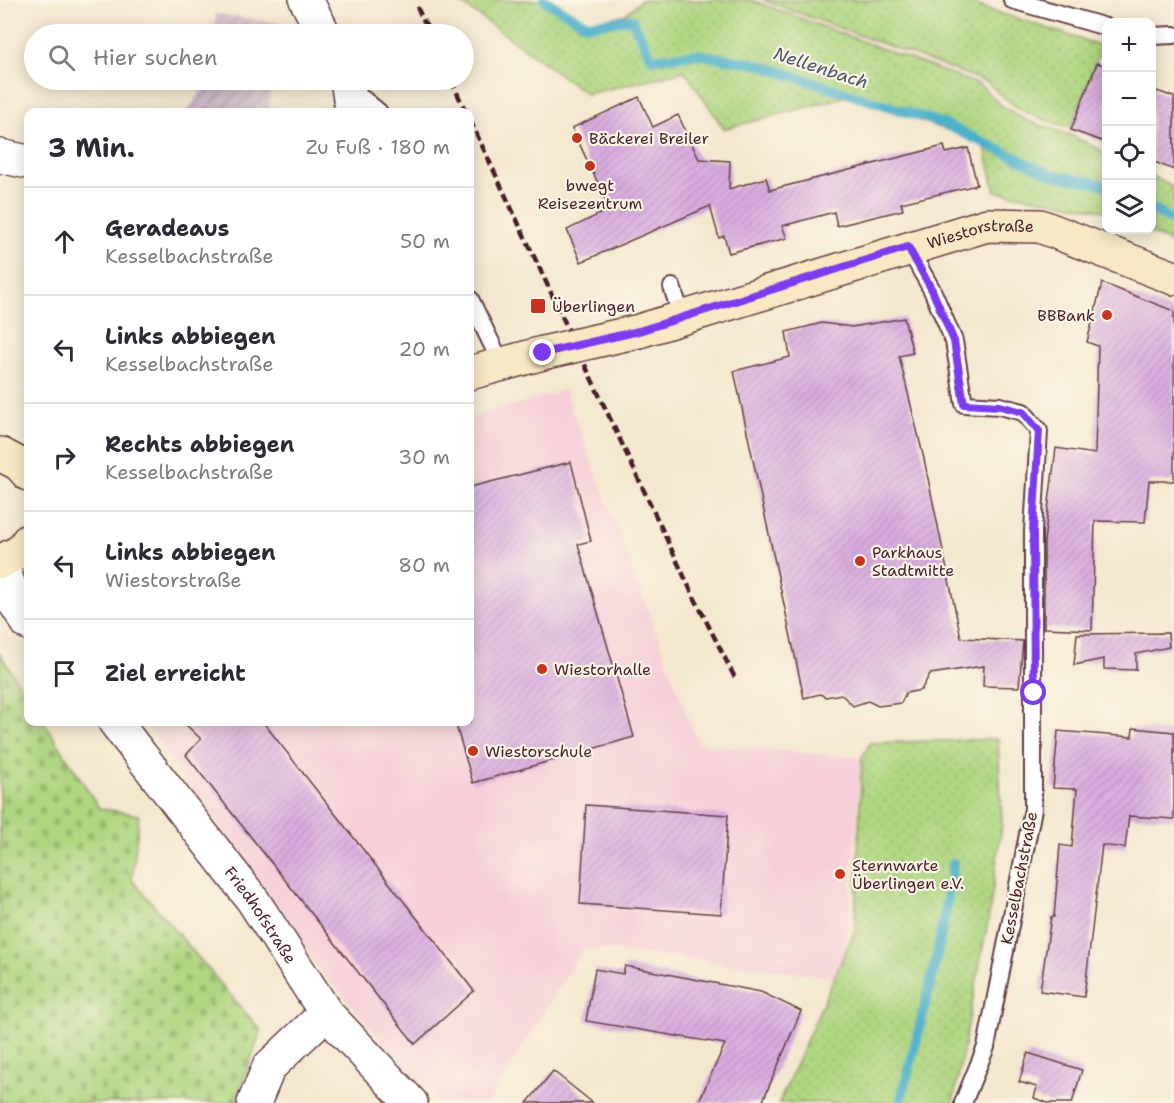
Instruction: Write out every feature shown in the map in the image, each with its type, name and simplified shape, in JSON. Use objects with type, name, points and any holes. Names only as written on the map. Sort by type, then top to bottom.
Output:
[{"type":"street","points":[[306,0],[319,24]]},
{"type":"street","points":[[0,156],[24,161]]},
{"type":"street","name":"Wiestorstraße","points":[[474,372],[639,331],[908,247],[987,225],[1040,226],[1174,278]]},
{"type":"street","points":[[0,454],[19,464],[24,470]]},
{"type":"street","points":[[24,546],[1,562],[15,603],[24,617]]},
{"type":"street","name":"Friedhofstraße","points":[[118,726],[252,899],[326,1013],[411,1103]]},
{"type":"street","points":[[254,1103],[270,1067],[326,1013]]},
{"type":"lane","points":[[1012,0],[1102,26]]},
{"type":"lane","points":[[1156,36],[1174,35]]},
{"type":"lane","points":[[349,94],[372,108]]},
{"type":"lane","name":"Kesselbachstraße","points":[[908,247],[932,290],[954,341],[964,404],[1000,406],[1023,412],[1039,431],[1033,531],[1033,809],[986,1047],[963,1103]]},
{"type":"lane","points":[[672,286],[682,317]]},
{"type":"lane","points":[[474,308],[501,365]]},
{"type":"shaded area","points":[[216,14],[279,23],[279,24],[215,24]]},
{"type":"shaded area","points":[[201,90],[271,90],[268,108],[190,108]]},
{"type":"shaded area","name":"Wiestorschule","points":[[565,390],[698,744],[862,758],[843,978],[584,947],[487,1103],[438,1103],[320,971],[148,726],[474,726],[474,417]]},
{"type":"green space","points":[[457,0],[552,0],[577,18],[598,21],[626,14],[641,0],[751,0],[980,85],[1002,106],[1027,121],[1071,135],[1102,151],[1102,210],[995,191],[984,143],[848,96],[724,129],[685,71],[587,94]]},
{"type":"green space","points":[[763,0],[960,0],[1102,46],[1071,128],[1025,112],[987,82]]},
{"type":"green space","points":[[1156,178],[1174,188],[1174,244],[1153,234],[1156,234]]},
{"type":"green space","points":[[0,654],[24,692],[24,726],[47,726],[99,808],[139,815],[132,880],[261,1031],[235,1103],[0,1103]]},
{"type":"green space","points":[[998,739],[1002,825],[988,921],[953,1103],[779,1103],[855,930],[862,758],[870,743]]},
{"type":"building","points":[[1097,63],[1102,64],[1102,141],[1071,130]]},
{"type":"building","points":[[1156,91],[1174,97],[1174,170],[1156,163]]},
{"type":"building","points":[[639,97],[653,127],[678,115],[699,159],[730,161],[729,189],[766,178],[770,190],[944,146],[946,153],[968,148],[977,185],[901,203],[903,210],[837,226],[834,212],[782,226],[787,238],[729,253],[724,236],[719,238],[710,206],[581,262],[567,230],[610,209],[572,128]]},
{"type":"building","points":[[1102,283],[1174,311],[1174,481],[1149,481],[1145,522],[1095,521],[1092,630],[1044,628],[1044,541],[1056,448],[1095,454],[1098,346],[1087,342]]},
{"type":"building","name":"Parkhaus Stadtmitte","points":[[904,318],[913,353],[899,356],[924,459],[961,638],[1023,641],[1019,687],[983,686],[984,666],[930,674],[921,690],[906,693],[901,703],[878,706],[868,701],[853,706],[841,694],[826,697],[820,694],[804,698],[734,371],[790,357],[786,332],[822,323],[852,327]]},
{"type":"building","name":"Wiestorhalle","points":[[571,462],[591,541],[578,544],[634,737],[473,783],[456,726],[474,726],[474,486]]},
{"type":"building","points":[[1168,633],[1169,647],[1136,654],[1136,670],[1104,669],[1104,659],[1074,665],[1077,634]]},
{"type":"building","points":[[187,726],[266,726],[474,991],[415,1044],[186,755],[201,739]]},
{"type":"building","points":[[1133,728],[1174,732],[1174,819],[1129,816],[1125,848],[1102,845],[1084,997],[1040,991],[1051,917],[1054,917],[1060,845],[1072,847],[1077,789],[1053,788],[1058,731],[1132,737]]},
{"type":"building","points":[[586,805],[728,815],[721,914],[580,904]]},
{"type":"building","points":[[625,966],[761,992],[801,1011],[762,1103],[698,1103],[725,1044],[586,1021],[595,969],[623,974]]},
{"type":"building","points":[[1028,1053],[1082,1070],[1072,1103],[1048,1103],[1034,1098],[1037,1087],[1019,1082]]},
{"type":"building","points":[[553,1071],[593,1103],[527,1103]]},
{"type":"waterway","name":"Nellenbach","points":[[544,0],[587,25],[632,19],[652,59],[697,54],[756,64],[944,124],[1053,175],[1102,184]]},
{"type":"waterway","name":"Nellenbach","points":[[1156,211],[1174,221]]},
{"type":"waterway","points":[[900,1103],[937,954],[953,863]]},
{"type":"railway","points":[[417,7],[425,24]]},
{"type":"railway","points":[[456,90],[464,108]]},
{"type":"railway","points":[[474,129],[691,591],[736,680]]},
{"type":"place","name":"Bäckerei Breiler","points":[[577,138]]},
{"type":"place","name":"bwegt Reisezentrum","points":[[590,166]]},
{"type":"place","name":"Überlingen","points":[[538,306]]},
{"type":"place","name":"BBBank","points":[[1107,315]]},
{"type":"place","name":"Parkhaus Stadtmitte","points":[[860,561]]},
{"type":"place","name":"Wiestorhalle","points":[[542,669]]},
{"type":"place","name":"Wiestorschule","points":[[473,751]]},
{"type":"place","name":"Sternwarte Überlingen e.V.","points":[[840,874]]},
{"type":"route","points":[[543,353],[639,331],[908,247],[932,290],[954,341],[964,404],[1000,406],[1023,412],[1039,431],[1033,531],[1034,693]]}]
